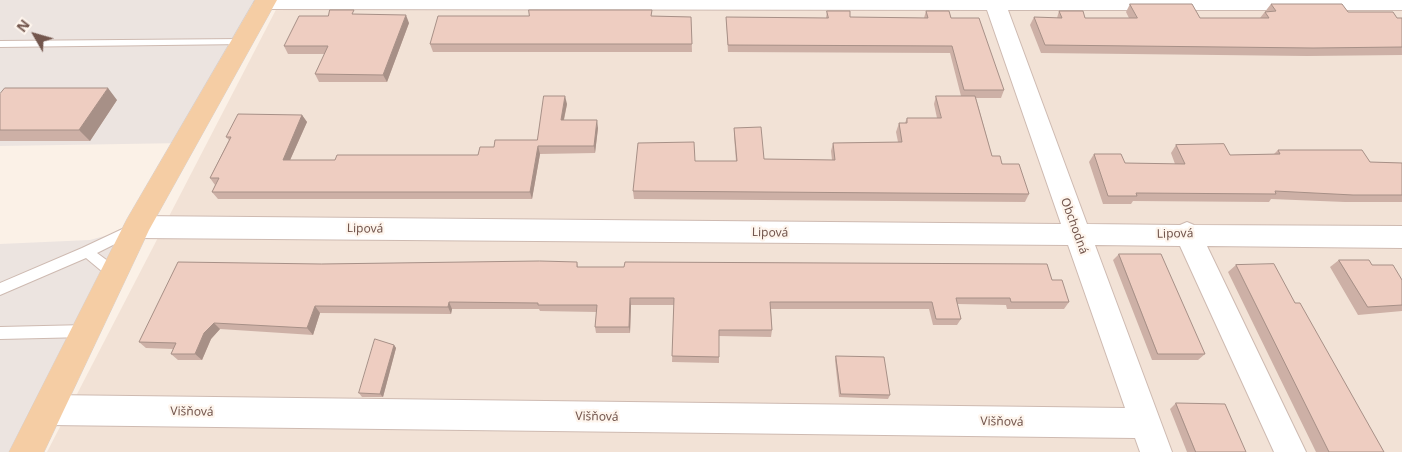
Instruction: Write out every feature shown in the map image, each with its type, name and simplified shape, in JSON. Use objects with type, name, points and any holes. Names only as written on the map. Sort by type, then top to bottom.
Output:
[{"type":"main road","points":[[26,452],[49,410],[137,227],[265,1]]},
{"type":"street","points":[[265,1],[995,1],[1402,4]]},
{"type":"street","name":"Obchodná","points":[[995,1],[1077,236],[1156,452]]},
{"type":"street","name":"Lipová","points":[[137,227],[1077,236],[1187,233],[1402,237]]},
{"type":"street","points":[[1187,233],[1290,452]]},
{"type":"street","name":"Višňová","points":[[49,410],[1145,423]]},
{"type":"lane","points":[[0,44],[242,42]]},
{"type":"lane","points":[[0,289],[87,252],[137,227]]},
{"type":"lane","points":[[87,252],[115,274]]},
{"type":"lane","points":[[0,332],[87,331]]},
{"type":"shaded area","points":[[0,0],[265,0],[185,143],[0,146]]},
{"type":"shaded area","points":[[281,0],[1402,0],[1402,452],[47,452]]},
{"type":"shaded area","points":[[137,227],[21,452],[0,452],[0,244],[90,240]]},
{"type":"building","points":[[1130,4],[1192,4],[1200,18],[1269,18],[1265,12],[1276,11],[1271,4],[1342,4],[1348,12],[1393,12],[1397,18],[1402,18],[1402,47],[1045,45],[1034,17],[1062,18],[1059,11],[1083,11],[1085,18],[1137,18]]},
{"type":"building","points":[[330,10],[354,10],[352,14],[406,15],[383,75],[315,74],[328,46],[284,46],[299,16],[328,16]]},
{"type":"building","points":[[529,10],[652,10],[651,16],[691,17],[692,44],[430,44],[438,16],[529,16]]},
{"type":"building","points":[[827,11],[850,11],[850,17],[928,18],[926,11],[949,11],[951,18],[979,18],[1004,90],[964,90],[952,46],[728,45],[726,17],[828,18]]},
{"type":"building","points":[[5,88],[108,88],[79,130],[0,130],[0,94]]},
{"type":"building","points":[[544,96],[565,96],[561,120],[597,120],[594,146],[538,146],[530,192],[212,192],[219,178],[210,178],[231,137],[226,137],[238,114],[302,115],[283,160],[335,160],[337,155],[478,155],[480,147],[494,147],[495,140],[537,140]]},
{"type":"building","points":[[936,96],[975,96],[992,156],[1000,156],[1002,164],[1019,164],[1029,194],[633,191],[638,143],[694,142],[695,161],[737,161],[734,128],[761,127],[764,159],[835,160],[833,143],[902,142],[899,123],[907,123],[907,118],[941,118]]},
{"type":"building","points":[[1224,144],[1230,155],[1280,154],[1278,150],[1362,150],[1370,162],[1402,163],[1402,195],[1353,195],[1275,191],[1276,194],[1136,193],[1137,196],[1108,196],[1094,154],[1121,154],[1125,163],[1185,164],[1176,145]]},
{"type":"building","points":[[1119,254],[1161,254],[1205,354],[1158,354]]},
{"type":"building","points":[[1339,260],[1369,260],[1372,265],[1393,265],[1402,280],[1402,305],[1368,307]]},
{"type":"building","points":[[178,262],[321,264],[577,262],[577,267],[624,267],[625,262],[1047,264],[1052,280],[1062,280],[1069,302],[1011,302],[1010,298],[956,298],[961,319],[936,319],[932,302],[770,302],[772,330],[719,330],[719,357],[672,356],[674,298],[630,298],[629,327],[595,327],[597,305],[449,302],[448,307],[315,306],[307,328],[214,323],[204,333],[195,354],[171,354],[176,343],[139,342]]},
{"type":"building","points":[[1274,264],[1295,303],[1300,303],[1384,452],[1329,452],[1236,265]]},
{"type":"building","points":[[375,339],[394,345],[380,394],[359,393]]},
{"type":"building","points":[[836,356],[884,357],[890,395],[841,394]]},
{"type":"building","points":[[1176,403],[1225,404],[1246,452],[1196,452]]}]
